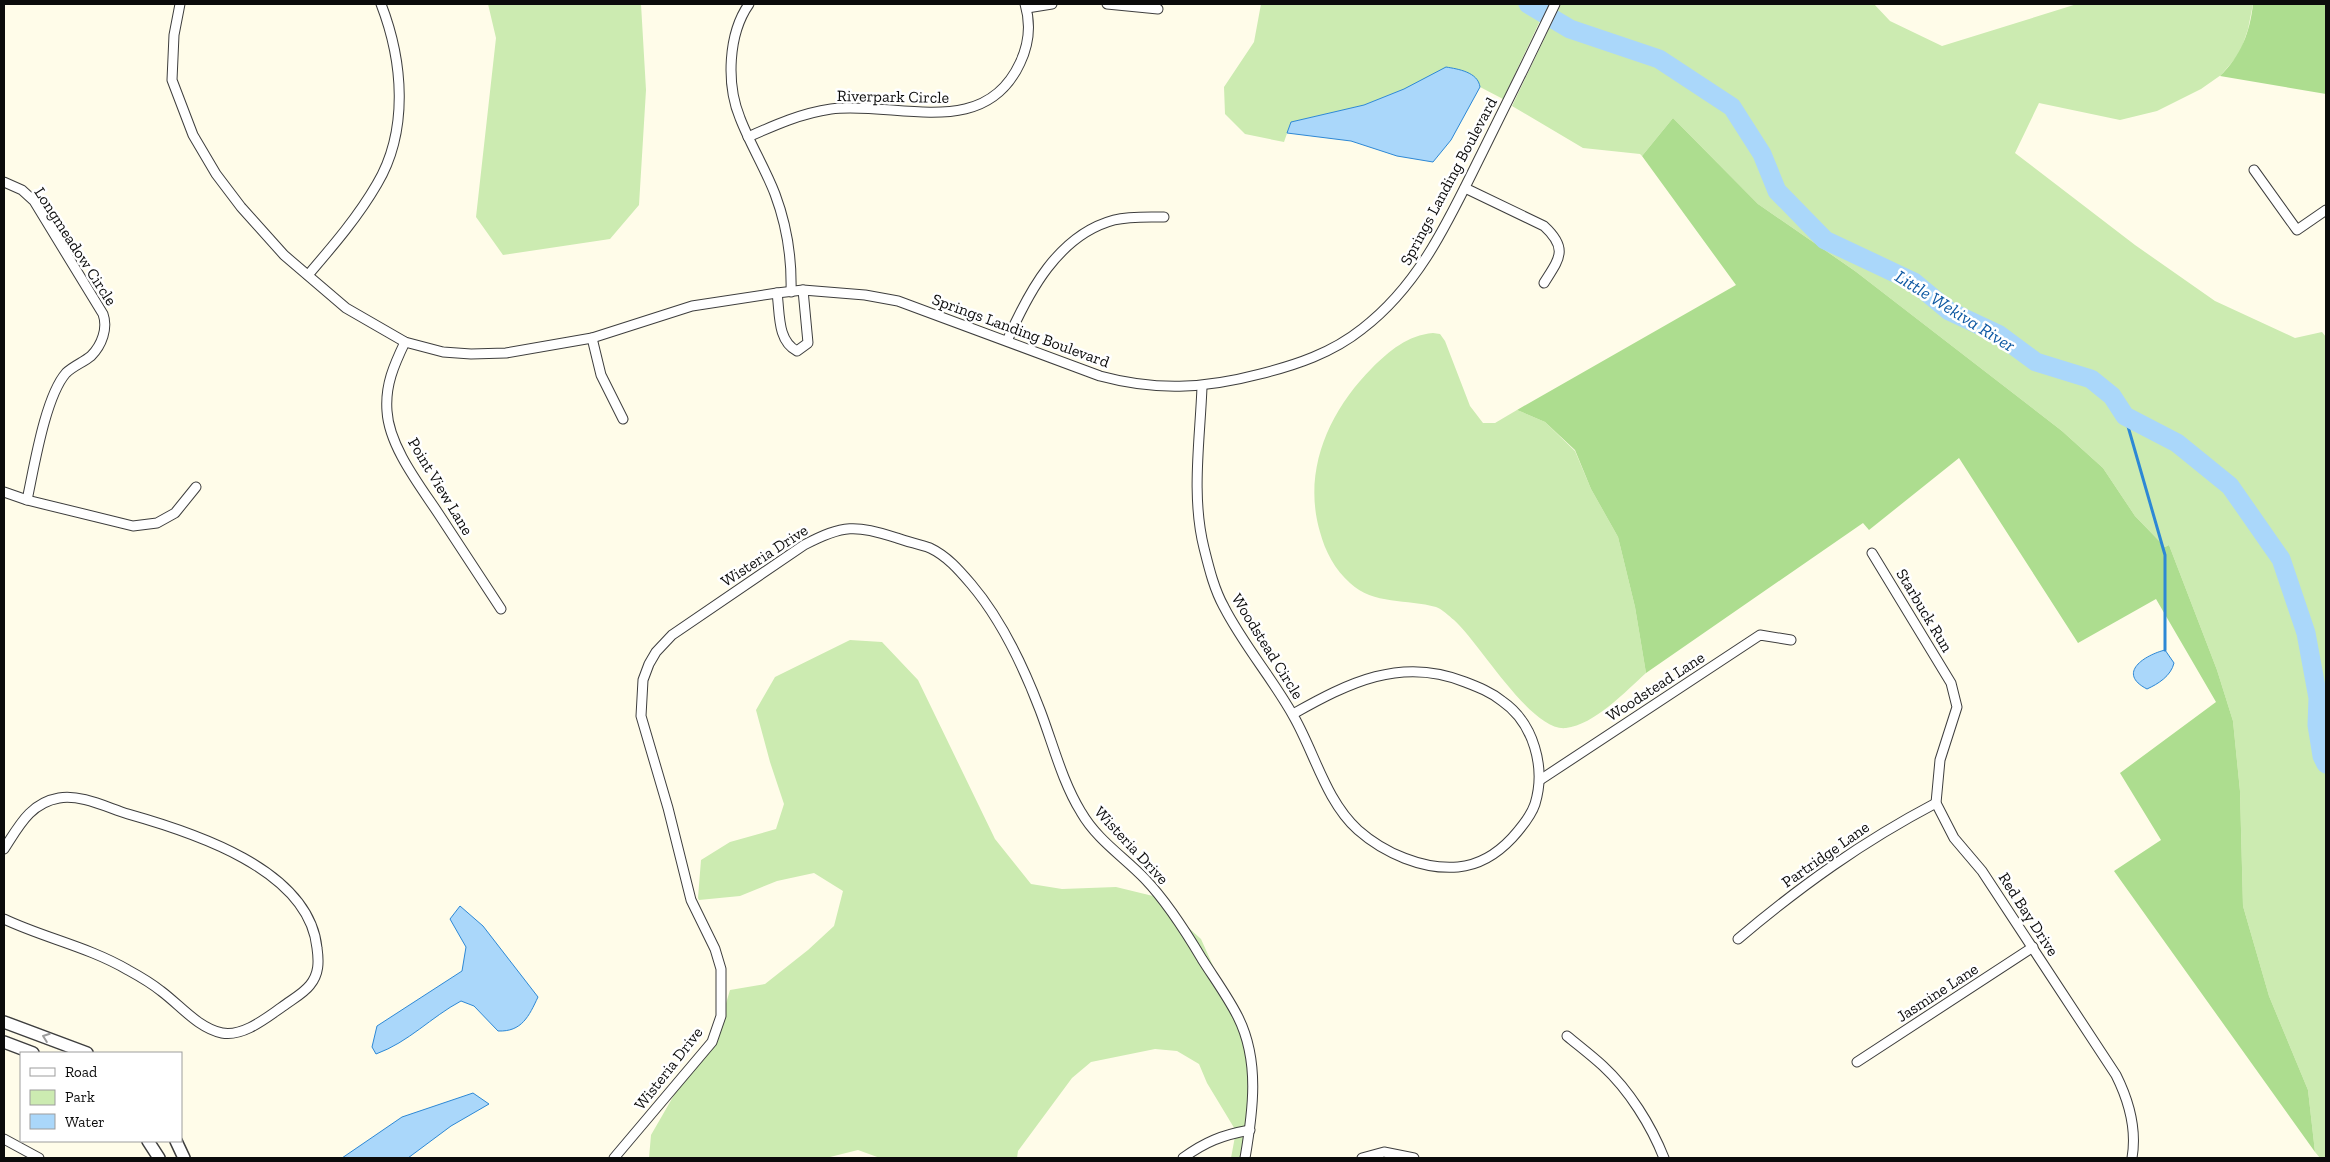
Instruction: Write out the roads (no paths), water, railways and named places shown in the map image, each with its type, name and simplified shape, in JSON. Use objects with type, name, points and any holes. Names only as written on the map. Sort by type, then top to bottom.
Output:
[{"type":"street","points":[[308,275],[336,243],[377,184],[390,155],[398,122],[399,83],[391,29],[381,4]]},
{"type":"street","points":[[749,4],[743,13],[736,34],[732,58],[735,98],[739,116],[775,195],[783,221],[792,266],[791,292]]},
{"type":"street","points":[[1026,6],[1052,4]]},
{"type":"street","points":[[1107,4],[1158,9]]},
{"type":"street","name":"Springs Landing Boulevard","points":[[177,5],[172,80],[193,135],[216,174],[241,207],[284,255],[346,308],[405,342],[443,352],[471,354],[516,351],[592,338],[692,306],[803,290],[865,295],[898,301],[1100,376],[1126,383],[1202,387],[1272,371],[1315,357],[1344,342],[1363,329],[1406,287],[1426,261],[1465,188],[1555,4]]},
{"type":"street","name":"Riverpark Circle","points":[[748,137],[804,115],[830,110],[856,107],[951,113],[974,108],[992,98],[1007,84],[1017,70],[1027,49],[1026,6]]},
{"type":"street","points":[[2254,170],[2297,230],[2326,210]]},
{"type":"street","name":"Longmeadow Circle","points":[[4,182],[22,190],[34,201],[104,314],[106,322],[100,344],[92,355],[66,373],[52,397],[27,500]]},
{"type":"street","points":[[1465,188],[1544,226],[1555,236],[1560,249],[1558,260],[1544,283]]},
{"type":"street","points":[[1007,341],[1022,307],[1038,280],[1072,244],[1093,229],[1113,220],[1132,217],[1164,217]]},
{"type":"street","points":[[777,293],[783,338],[789,347],[797,351],[808,343],[803,290]]},
{"type":"street","points":[[592,338],[601,376],[623,419]]},
{"type":"street","name":"Point View Lane","points":[[405,342],[390,374],[387,391],[387,413],[393,436],[406,464],[501,610]]},
{"type":"street","name":"Woodstead Circle","points":[[1202,387],[1198,519],[1213,582],[1223,606],[1292,714],[1307,741],[1331,795],[1344,815],[1358,830],[1376,844],[1414,861],[1436,866],[1458,867],[1478,862],[1505,846],[1522,827],[1535,805],[1540,780],[1536,748],[1518,715],[1504,702],[1485,690],[1461,680],[1416,672],[1360,679],[1292,714]]},
{"type":"street","points":[[4,492],[27,500],[133,526],[157,524],[175,513],[196,487]]},
{"type":"street","name":"Wisteria Drive","points":[[614,1158],[712,1042],[721,1016],[721,969],[715,949],[688,893],[668,808],[644,732],[641,716],[643,680],[649,664],[656,652],[672,635],[804,544],[822,535],[841,529],[862,528],[930,548],[945,557],[958,568],[996,617],[1039,707],[1069,792],[1082,815],[1096,834],[1146,880],[1158,894],[1194,946],[1238,1016],[1246,1037],[1252,1067],[1254,1092],[1245,1158]]},
{"type":"street","name":"Starbuck Run","points":[[1872,553],[1951,683],[1957,706],[1940,760],[1936,803]]},
{"type":"street","name":"Woodstead Lane","points":[[1540,780],[1760,635],[1791,640]]},
{"type":"street","points":[[4,849],[26,815],[38,805],[60,798],[76,798],[168,825],[211,841],[240,856],[278,882],[297,902],[310,921],[317,941],[319,961],[317,974],[310,986],[267,1018],[244,1031],[224,1033],[206,1027],[159,990],[128,969],[100,955],[32,932],[4,919]]},
{"type":"street","name":"Partridge Lane","points":[[1738,940],[1789,896],[1846,855],[1936,803]]},
{"type":"street","name":"Red Bay Drive","points":[[1936,803],[1954,838],[1982,870],[2124,1092],[2134,1130],[2132,1158]]},
{"type":"street","name":"Jasmine Lane","points":[[1857,1062],[2033,947]]},
{"type":"street","points":[[4,1022],[84,1052]]},
{"type":"street","points":[[1567,1036],[1603,1066],[1634,1103],[1664,1158]]},
{"type":"street","points":[[4,1042],[30,1052]]},
{"type":"street","points":[[1183,1158],[1200,1146],[1225,1134],[1250,1130]]},
{"type":"street","points":[[4,1139],[40,1158]]},
{"type":"street","points":[[149,1142],[158,1158]]},
{"type":"street","points":[[176,1142],[184,1158]]},
{"type":"street","points":[[1362,1158],[1384,1152],[1414,1158]]},
{"type":"water","points":[[1446,67],[1462,70],[1472,75],[1476,78],[1480,87],[1451,140],[1433,162],[1397,156],[1351,141],[1287,133],[1291,122],[1364,105],[1404,89]]},
{"type":"water","points":[[2165,650],[2174,663],[2172,668],[2164,679],[2147,689],[2138,683],[2134,677],[2134,671],[2142,660]]},
{"type":"water","points":[[460,906],[483,926],[538,997],[528,1016],[519,1026],[513,1029],[498,1031],[474,1006],[461,1001],[399,1043],[376,1054],[372,1047],[377,1026],[462,971],[466,947],[450,919]]},
{"type":"water","points":[[473,1093],[489,1104],[451,1126],[408,1158],[342,1158],[402,1117]]},
{"type":"waterway","name":"Little Wekiva River","points":[[1528,4],[1570,29],[1659,59],[1732,107],[1762,154],[1777,191],[1825,240],[1914,282],[1949,311],[1998,334],[2036,362],[2091,379],[2112,396],[2125,416],[2177,443],[2230,486],[2281,559],[2306,633],[2318,698],[2317,725],[2322,756],[2326,764]]},
{"type":"waterway","points":[[2125,416],[2165,555],[2165,650]]}]
